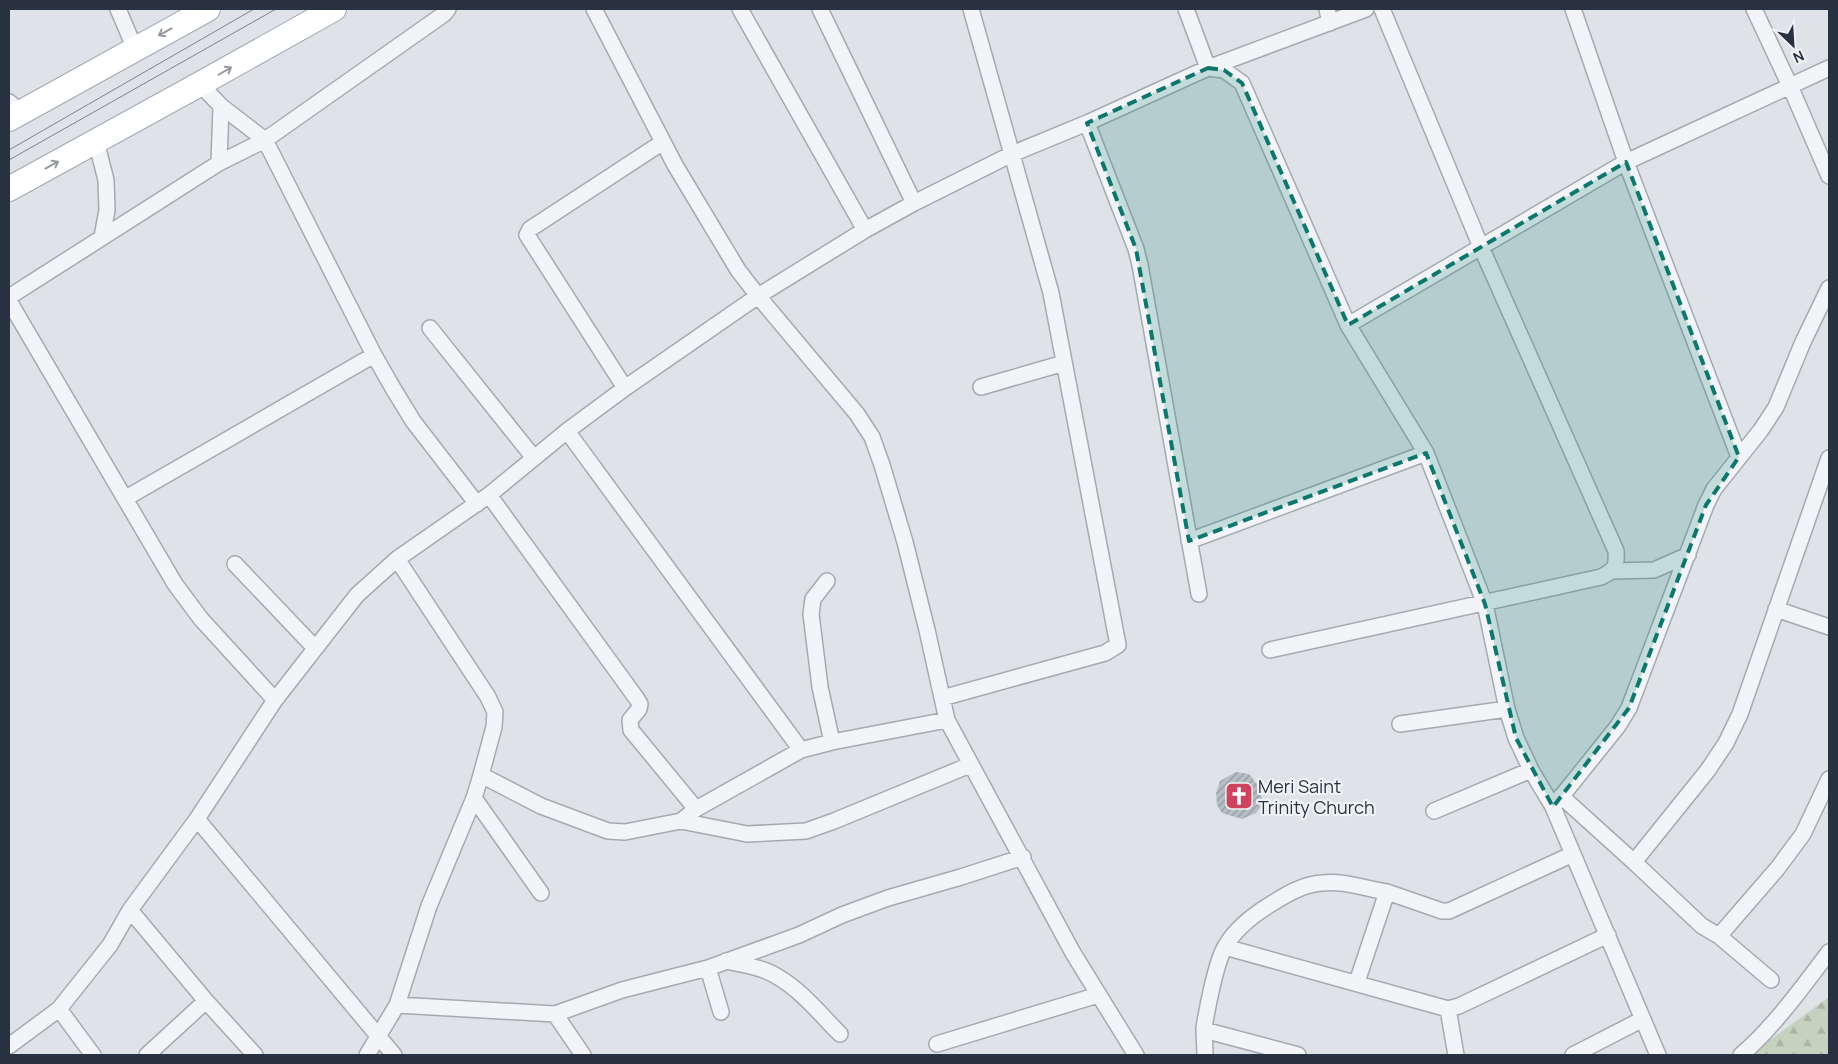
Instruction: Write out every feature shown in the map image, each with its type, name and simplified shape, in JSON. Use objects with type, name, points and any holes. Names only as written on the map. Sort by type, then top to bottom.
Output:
[{"type":"main road","points":[[13,111],[135,49],[208,9]]},
{"type":"main road","points":[[9,189],[334,9]]},
{"type":"street","points":[[118,9],[135,49]]},
{"type":"street","points":[[275,700],[201,618],[176,584],[9,299],[219,163],[265,140],[444,14],[448,9]]},
{"type":"street","points":[[594,9],[663,142],[738,270],[857,414],[872,437],[905,542],[947,720],[1073,953],[1136,1055]]},
{"type":"street","points":[[740,9],[865,230]]},
{"type":"street","points":[[820,9],[914,203]]},
{"type":"street","points":[[942,698],[1096,656],[1118,645],[1051,293],[971,9]]},
{"type":"street","points":[[1186,9],[1208,68]]},
{"type":"street","points":[[9,1046],[59,1008],[110,945],[130,910],[197,820],[275,700],[357,595],[397,559],[483,500],[567,431],[624,388],[758,296],[865,230],[1012,154],[1087,123],[1329,16],[1366,9]]},
{"type":"street","points":[[1382,9],[1481,247],[1616,551],[1616,562],[1612,571]]},
{"type":"street","points":[[1573,9],[1626,162],[1739,457]]},
{"type":"street","points":[[1754,9],[1829,176]]},
{"type":"street","points":[[1208,68],[1224,70],[1234,75],[1242,83],[1348,325],[1426,453],[1486,604],[1506,709],[1516,738],[1531,770],[1557,801],[1634,862],[1702,926],[1719,936],[1771,980]]},
{"type":"street","points":[[1348,325],[1626,162],[1829,68]]},
{"type":"street","points":[[200,84],[221,106],[265,140],[374,355],[413,421],[483,500],[637,699],[640,704],[630,720],[631,730],[696,809]]},
{"type":"street","points":[[219,163],[221,106]]},
{"type":"street","points":[[1087,123],[1136,249],[1140,264],[1199,594]]},
{"type":"street","points":[[96,141],[106,180],[107,210],[102,237]]},
{"type":"street","points":[[624,388],[527,235],[530,230],[663,142]]},
{"type":"street","points":[[1557,801],[1618,726],[1629,708],[1706,504],[1714,489],[1776,407],[1803,342],[1829,288]]},
{"type":"street","points":[[430,328],[534,458]]},
{"type":"street","points":[[126,498],[374,355]]},
{"type":"street","points":[[981,387],[1064,363]]},
{"type":"street","points":[[567,431],[801,750]]},
{"type":"street","points":[[1190,541],[1426,453]]},
{"type":"street","points":[[1634,862],[1708,770],[1726,743],[1740,714],[1829,458]]},
{"type":"street","points":[[1270,650],[1486,604],[1601,577],[1612,571],[1654,570],[1688,555]]},
{"type":"street","points":[[367,1055],[397,1005],[429,906],[474,798],[494,727],[495,712],[488,697],[397,559]]},
{"type":"street","points":[[235,564],[315,648]]},
{"type":"street","points":[[827,581],[813,599],[811,614],[820,688],[832,742]]},
{"type":"street","points":[[1776,609],[1829,627]]},
{"type":"street","points":[[1400,724],[1506,709]]},
{"type":"street","points":[[681,821],[696,809],[801,750],[832,742],[947,720]]},
{"type":"street","points":[[481,775],[541,806],[608,831],[625,832],[681,821],[747,834],[806,831],[970,765]]},
{"type":"street","points":[[1434,811],[1531,770]]},
{"type":"street","points":[[1719,936],[1777,869],[1803,834],[1829,779]]},
{"type":"street","points":[[474,798],[541,893]]},
{"type":"street","points":[[1557,801],[1573,854],[1658,1055]]},
{"type":"street","points":[[197,820],[394,1055]]},
{"type":"street","points":[[1205,1055],[1204,1030],[1211,995],[1225,947],[1246,921],[1266,906],[1310,885],[1333,882],[1386,892],[1449,911],[1573,854]]},
{"type":"street","points":[[397,1005],[554,1014],[622,990],[708,968],[799,935],[842,915],[888,898],[1022,857]]},
{"type":"street","points":[[1357,982],[1386,892]]},
{"type":"street","points":[[130,910],[206,1001],[255,1055]]},
{"type":"street","points":[[1225,947],[1357,982],[1448,1009],[1459,1006],[1608,935]]},
{"type":"street","points":[[1741,1055],[1790,1002],[1829,952]]},
{"type":"street","points":[[725,961],[757,968],[777,976],[796,990],[840,1034]]},
{"type":"street","points":[[708,968],[721,1012]]},
{"type":"street","points":[[937,1044],[1098,995]]},
{"type":"street","points":[[147,1055],[206,1001]]},
{"type":"street","points":[[59,1008],[93,1055]]},
{"type":"street","points":[[1448,1009],[1456,1055]]},
{"type":"street","points":[[554,1014],[583,1055]]},
{"type":"street","points":[[1573,1055],[1643,1019]]},
{"type":"street","points":[[1204,1030],[1298,1055]]},
{"type":"highlighted area","points":[[1208,68],[1224,70],[1242,83],[1348,325],[1626,162],[1739,457],[1706,505],[1629,708],[1553,807],[1516,738],[1485,604],[1426,453],[1189,541],[1136,249],[1087,123]]},
{"type":"green space","points":[[1829,997],[1829,1055],[1749,1055]]},
{"type":"building","name":"Meri Saint Trinity Church","points":[[1236,772],[1249,774],[1260,788],[1262,799],[1262,805],[1256,813],[1242,819],[1222,813],[1217,805],[1216,793],[1220,781]]},
{"type":"tram line","points":[[9,150],[254,9]]},
{"type":"tram line","points":[[9,160],[276,9]]},
{"type":"place","name":"Meri Saint Trinity Church","points":[[1239,796]]}]
